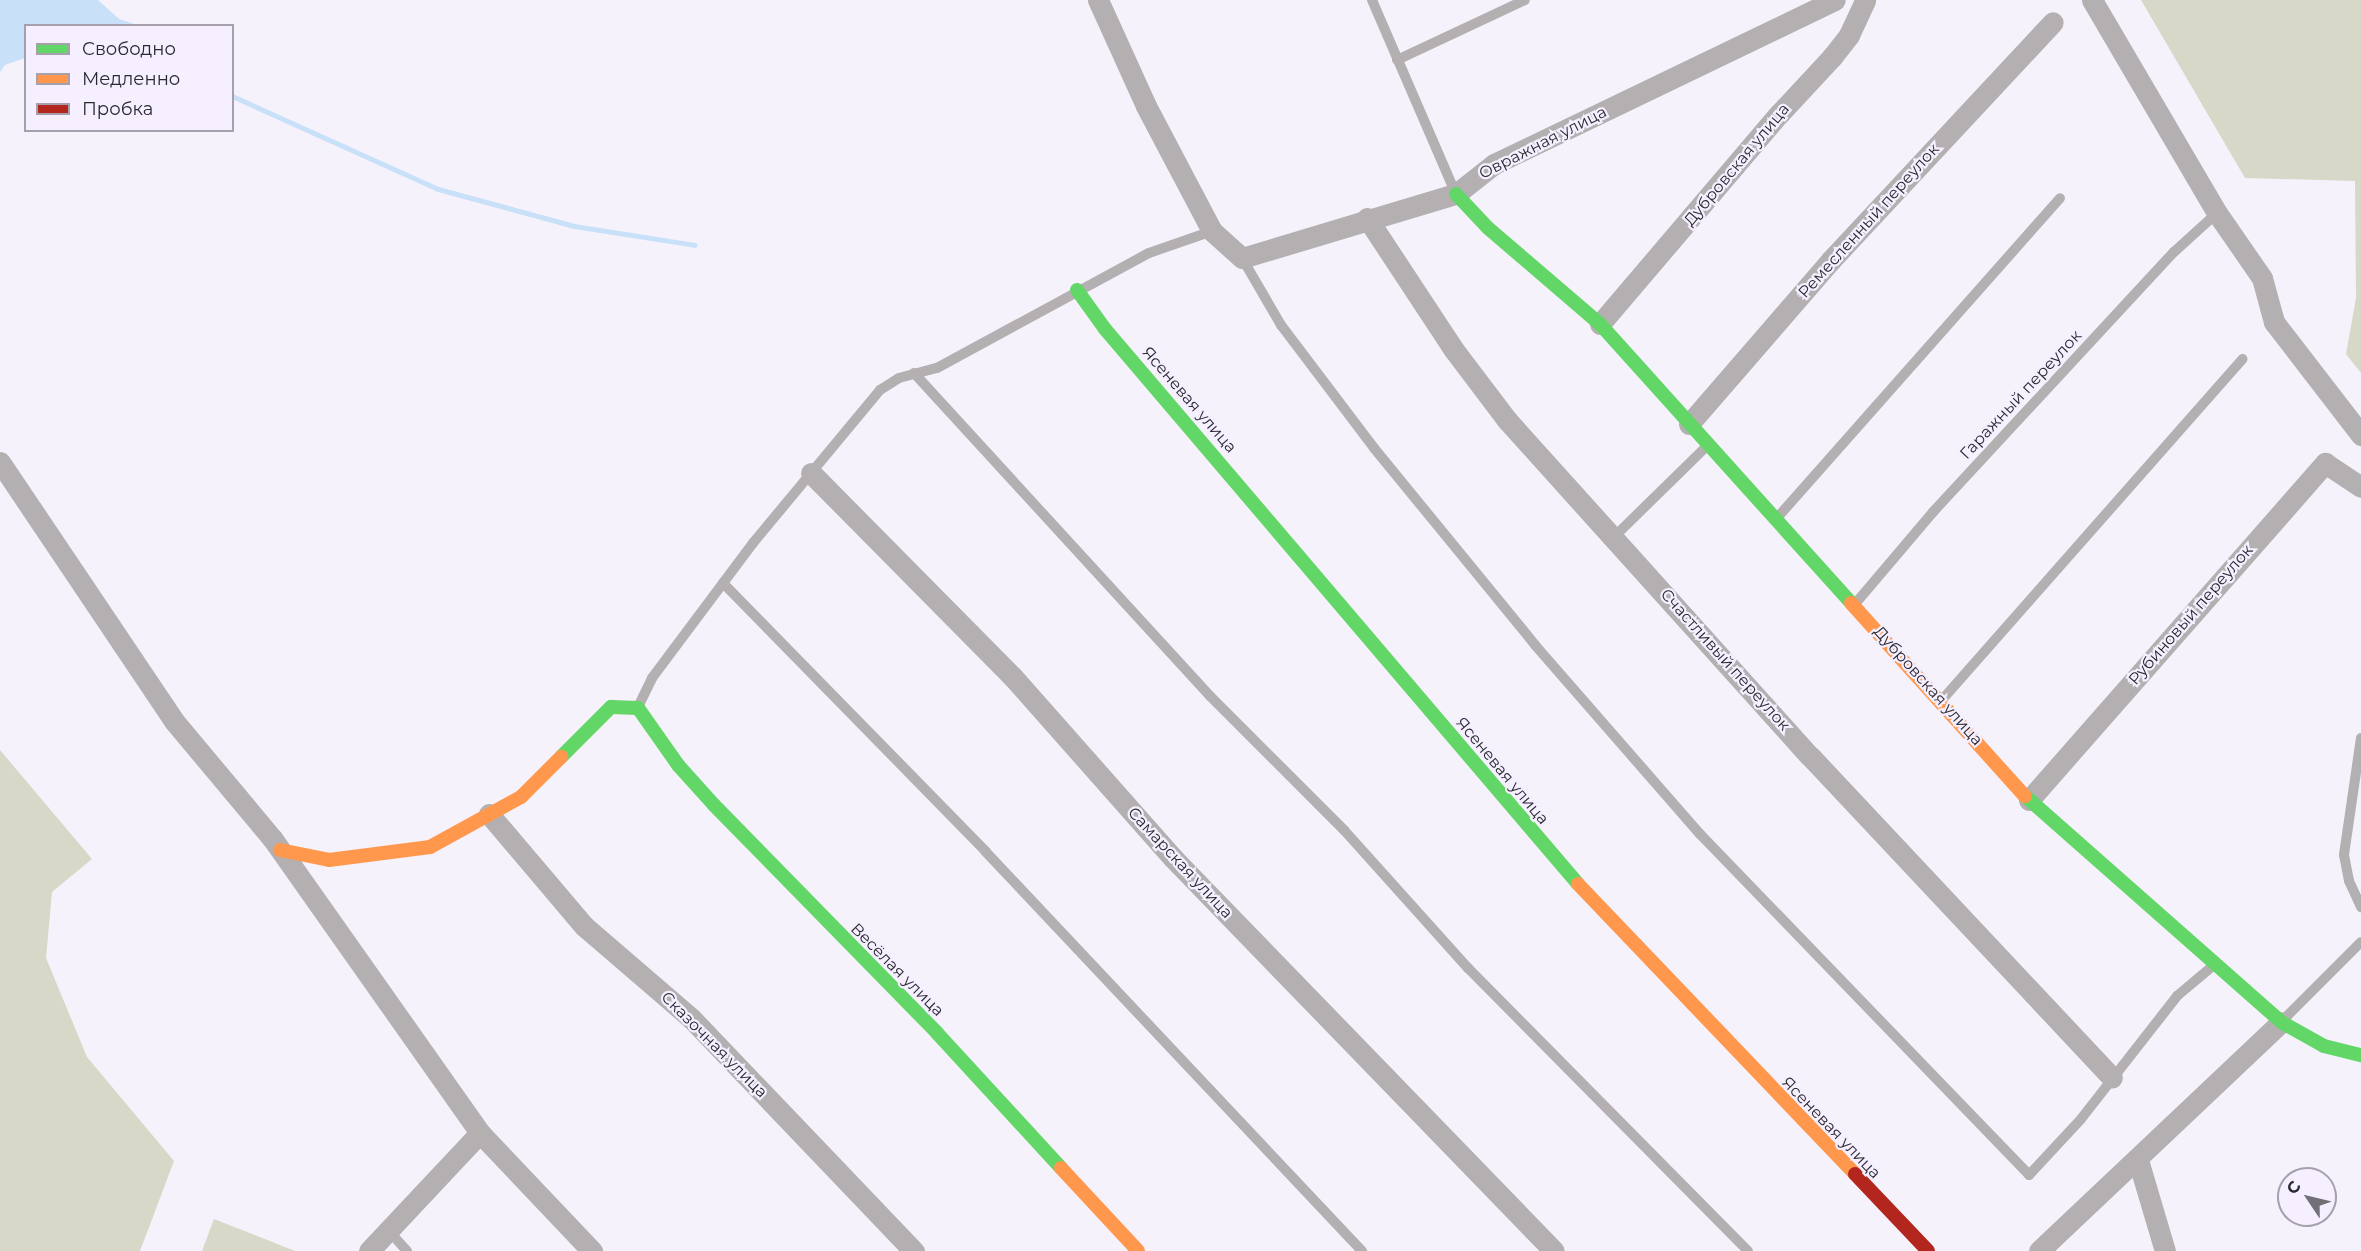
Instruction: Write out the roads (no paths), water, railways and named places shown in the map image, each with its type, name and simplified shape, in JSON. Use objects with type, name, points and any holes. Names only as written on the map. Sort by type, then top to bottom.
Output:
[{"type":"street","points":[[1098,0],[1146,106],[1212,231],[1242,258]]},
{"type":"street","name":"Овражная улица","points":[[1242,258],[1367,218],[1456,194],[1494,164],[1836,0]]},
{"type":"street","name":"Дубровская улица","points":[[1600,324],[1779,114],[1832,57],[1849,35],[1865,0]]},
{"type":"street","points":[[2092,0],[2217,213],[2262,279],[2274,322],[2361,435]]},
{"type":"street","name":"Ремесленный переулок","points":[[1689,424],[1831,261],[2053,22]]},
{"type":"street","name":"Дубровская улица","points":[[1456,194],[1488,228],[1600,324],[1777,518],[2028,800],[2282,1022],[2324,1046],[2361,1055]]},
{"type":"street","name":"Счастливый переулок","points":[[1367,218],[1454,350],[1507,420],[1615,536],[1810,756],[2112,1078]]},
{"type":"street","name":"Ясеневая улица","points":[[1077,290],[1106,329],[1573,878],[1928,1251]]},
{"type":"street","points":[[0,462],[174,721],[280,850],[480,1133],[592,1251]]},
{"type":"street","name":"Рубиновый переулок","points":[[2028,800],[2325,463],[2361,487]]},
{"type":"street","name":"Самарская улица","points":[[811,473],[997,660],[1173,858],[1554,1251]]},
{"type":"street","points":[[280,850],[329,860],[430,847],[521,797],[611,707],[638,708]]},
{"type":"street","name":"Весёлая улица","points":[[638,708],[678,765],[714,805],[937,1033],[1138,1251]]},
{"type":"street","name":"Сказочная улица","points":[[489,814],[584,926],[691,1018],[914,1251]]},
{"type":"street","points":[[2039,1251],[2282,1022]]},
{"type":"street","points":[[369,1251],[480,1133]]},
{"type":"street","points":[[2138,1160],[2165,1251]]},
{"type":"lane","points":[[1372,0],[1456,194]]},
{"type":"lane","points":[[1397,60],[1526,0]]},
{"type":"lane","points":[[1777,518],[2060,198]]},
{"type":"lane","name":"Гаражный переулок","points":[[1854,604],[1965,477],[2174,252],[2217,213]]},
{"type":"lane","points":[[638,708],[652,678],[723,583],[880,390],[914,373],[937,368],[1077,290],[1149,253],[1212,231]]},
{"type":"lane","points":[[1242,258],[1281,325],[1360,429],[1535,645],[1700,834],[2029,1175],[2112,1078],[2177,996],[2217,963]]},
{"type":"lane","points":[[1941,701],[2243,360]]},
{"type":"lane","points":[[914,373],[1210,696],[1344,830],[1468,968],[1748,1251]]},
{"type":"lane","points":[[1615,536],[1709,444]]},
{"type":"lane","points":[[723,583],[985,851],[1362,1251]]},
{"type":"lane","points":[[2361,738],[2344,855],[2349,881],[2361,907]]},
{"type":"lane","points":[[2282,1022],[2361,942]]},
{"type":"lane","points":[[388,1231],[407,1251]]},
{"type":"water","points":[[0,0],[98,0],[119,19],[134,24],[24,24],[24,58],[5,65],[0,72]]},
{"type":"waterway","points":[[234,97],[438,189],[574,226],[695,245]]}]
